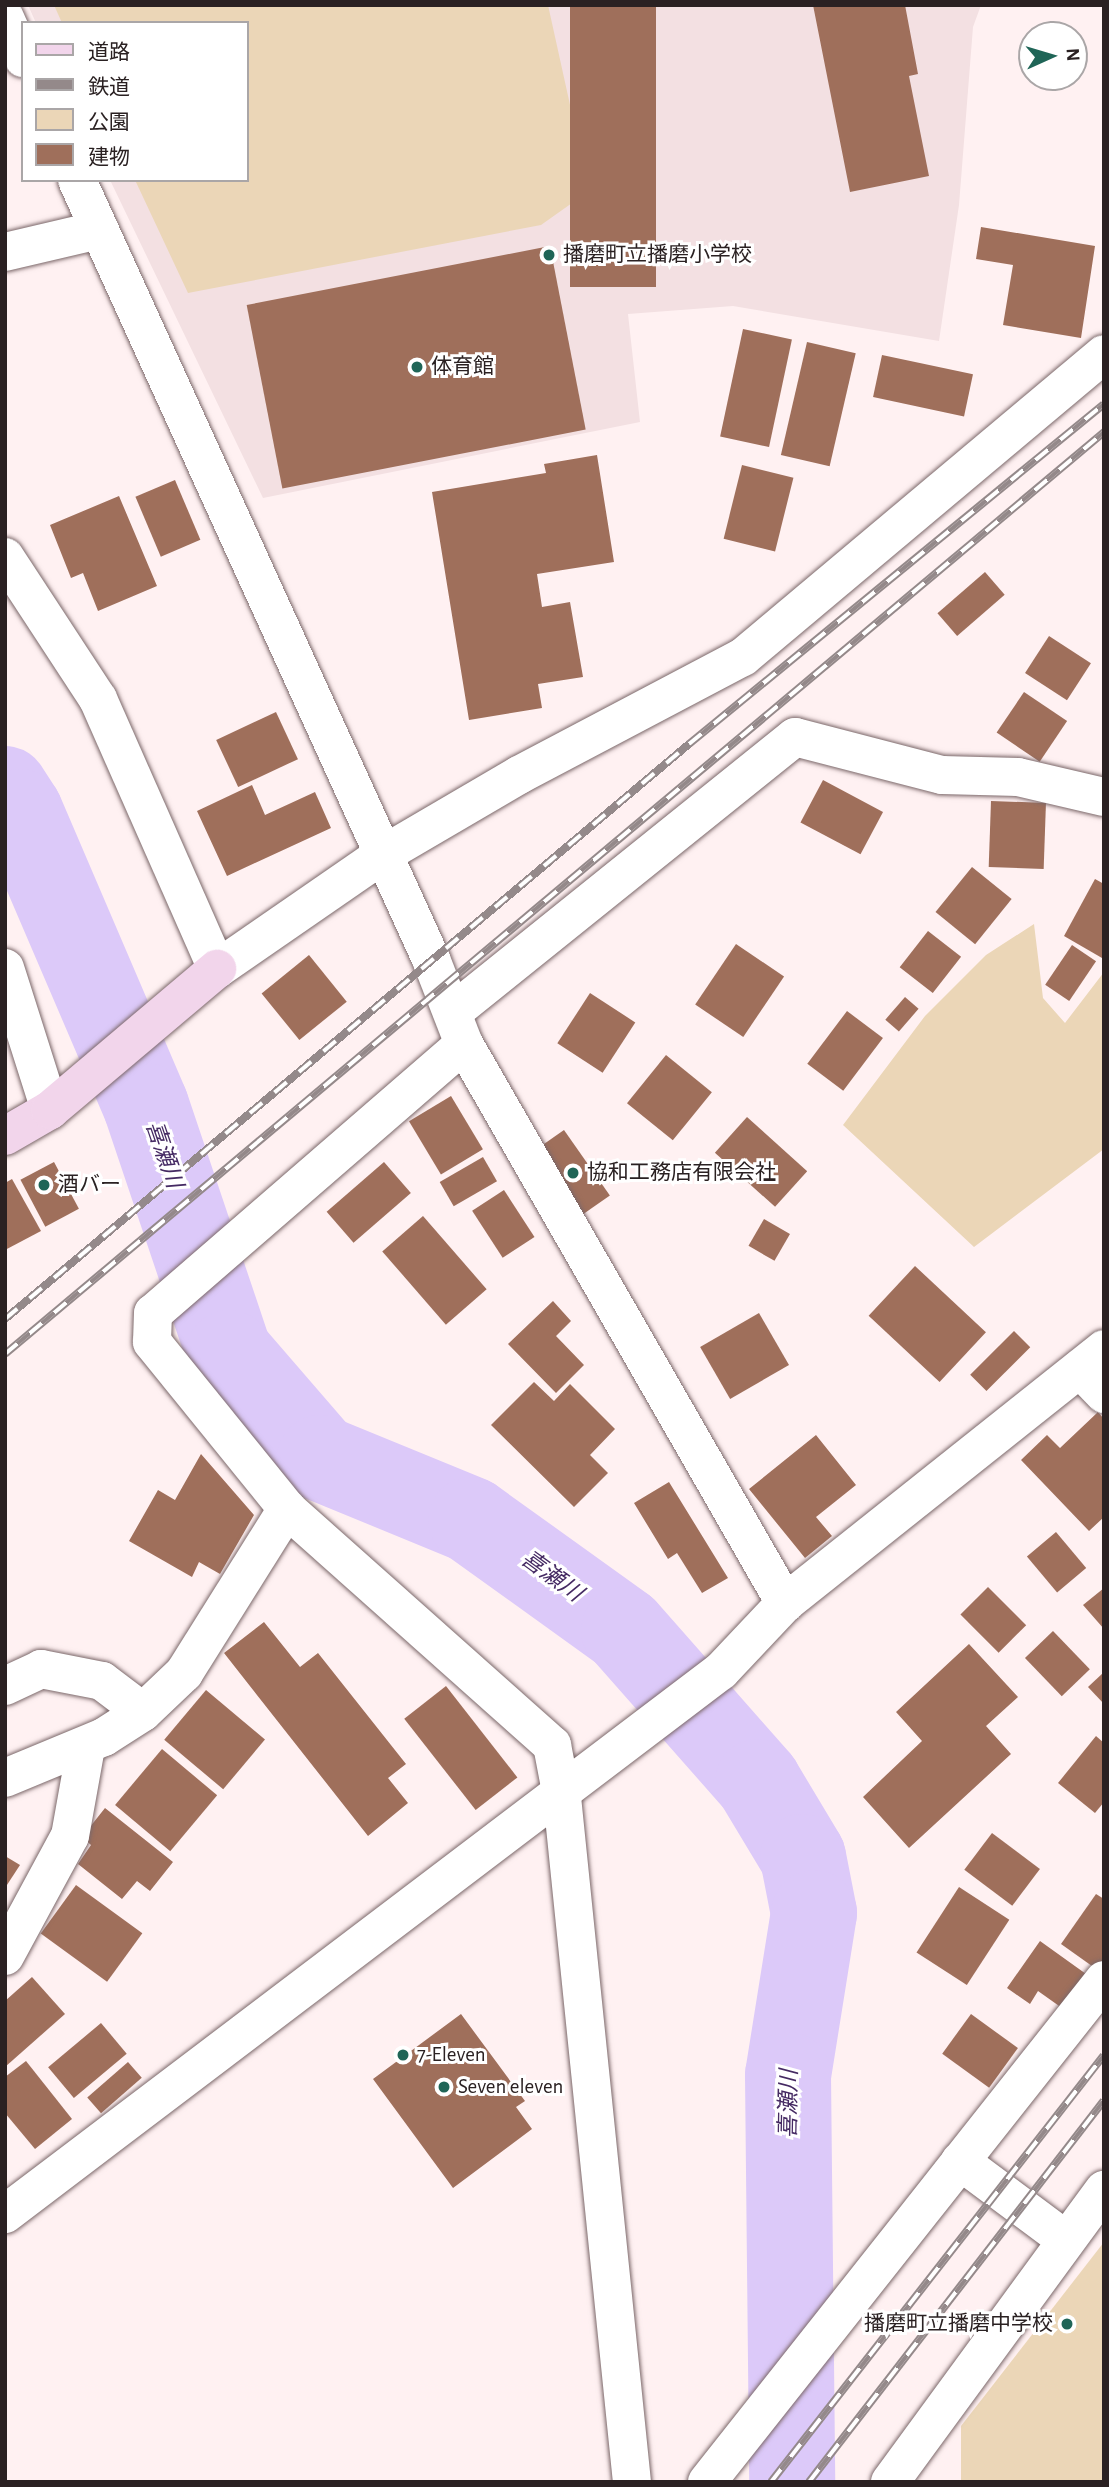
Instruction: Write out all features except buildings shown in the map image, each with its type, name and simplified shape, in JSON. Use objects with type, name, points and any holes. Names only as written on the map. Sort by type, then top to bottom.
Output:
[{"type":"street","points":[[5,18],[21,54]]},
{"type":"street","points":[[78,182],[384,854],[458,1028],[785,1603]]},
{"type":"street","points":[[5,252],[99,230]]},
{"type":"street","points":[[5,1136],[50,1110],[218,970],[384,854],[519,775],[743,657],[1104,354]]},
{"type":"street","points":[[5,557],[98,699],[218,970]]},
{"type":"street","points":[[632,2482],[562,1797],[552,1745],[287,1508],[152,1342],[153,1313],[293,1192],[458,1028],[795,737],[942,775],[1018,777],[1104,797]]},
{"type":"street","points":[[5,968],[50,1110]]},
{"type":"street","points":[[5,2214],[562,1797],[721,1671],[785,1603],[1096,1371]]},
{"type":"street","points":[[5,1778],[86,1747],[143,1712],[184,1673],[287,1508]]},
{"type":"street","points":[[5,1686],[41,1669],[102,1681],[143,1712]]},
{"type":"street","points":[[5,1956],[70,1836],[86,1747]]},
{"type":"street","points":[[707,2482],[1104,1979]]},
{"type":"street","points":[[960,2161],[1066,2240]]},
{"type":"street","points":[[890,2482],[942,2416],[1104,2190]]},
{"type":"shaded area","name":"播磨町立播磨小学校","points":[[28,5],[981,5],[973,27],[959,205],[939,341],[733,306],[628,314],[640,422],[263,498],[111,182],[248,182],[248,21],[35,21]]},
{"type":"green space","points":[[54,5],[548,5],[589,191],[541,225],[188,293],[136,182],[248,182],[248,21],[61,21]]},
{"type":"green space","points":[[1034,924],[1043,998],[1065,1023],[1104,972],[1104,1149],[974,1247],[843,1125],[925,1016],[986,955]]},
{"type":"green space","name":"播磨町立播磨中学校","points":[[1104,2242],[1104,2482],[961,2482],[961,2426]]},
{"type":"waterway","name":"喜瀬川","points":[[5,789],[20,812],[146,1106],[229,1353],[320,1458],[471,1520],[624,1630],[758,1782],[803,1857],[814,1913],[788,2075],[792,2482]]},
{"type":"railway","points":[[5,1319],[689,744],[1104,404]]},
{"type":"railway","points":[[5,1354],[1104,432]]},
{"type":"railway","points":[[771,2482],[1104,2055]]},
{"type":"railway","points":[[809,2482],[1104,2101]]},
{"type":"place","name":"播磨町立播磨小学校","points":[[549,255]]},
{"type":"place","name":"体育館","points":[[417,367]]},
{"type":"place","name":"協和工務店有限会社","points":[[573,1173]]},
{"type":"place","name":"酒バー","points":[[44,1185]]},
{"type":"place","name":"7-Eleven","points":[[403,2055]]},
{"type":"place","name":"Seven eleven","points":[[444,2087]]},
{"type":"place","name":"播磨町立播磨中学校","points":[[1067,2324]]}]
